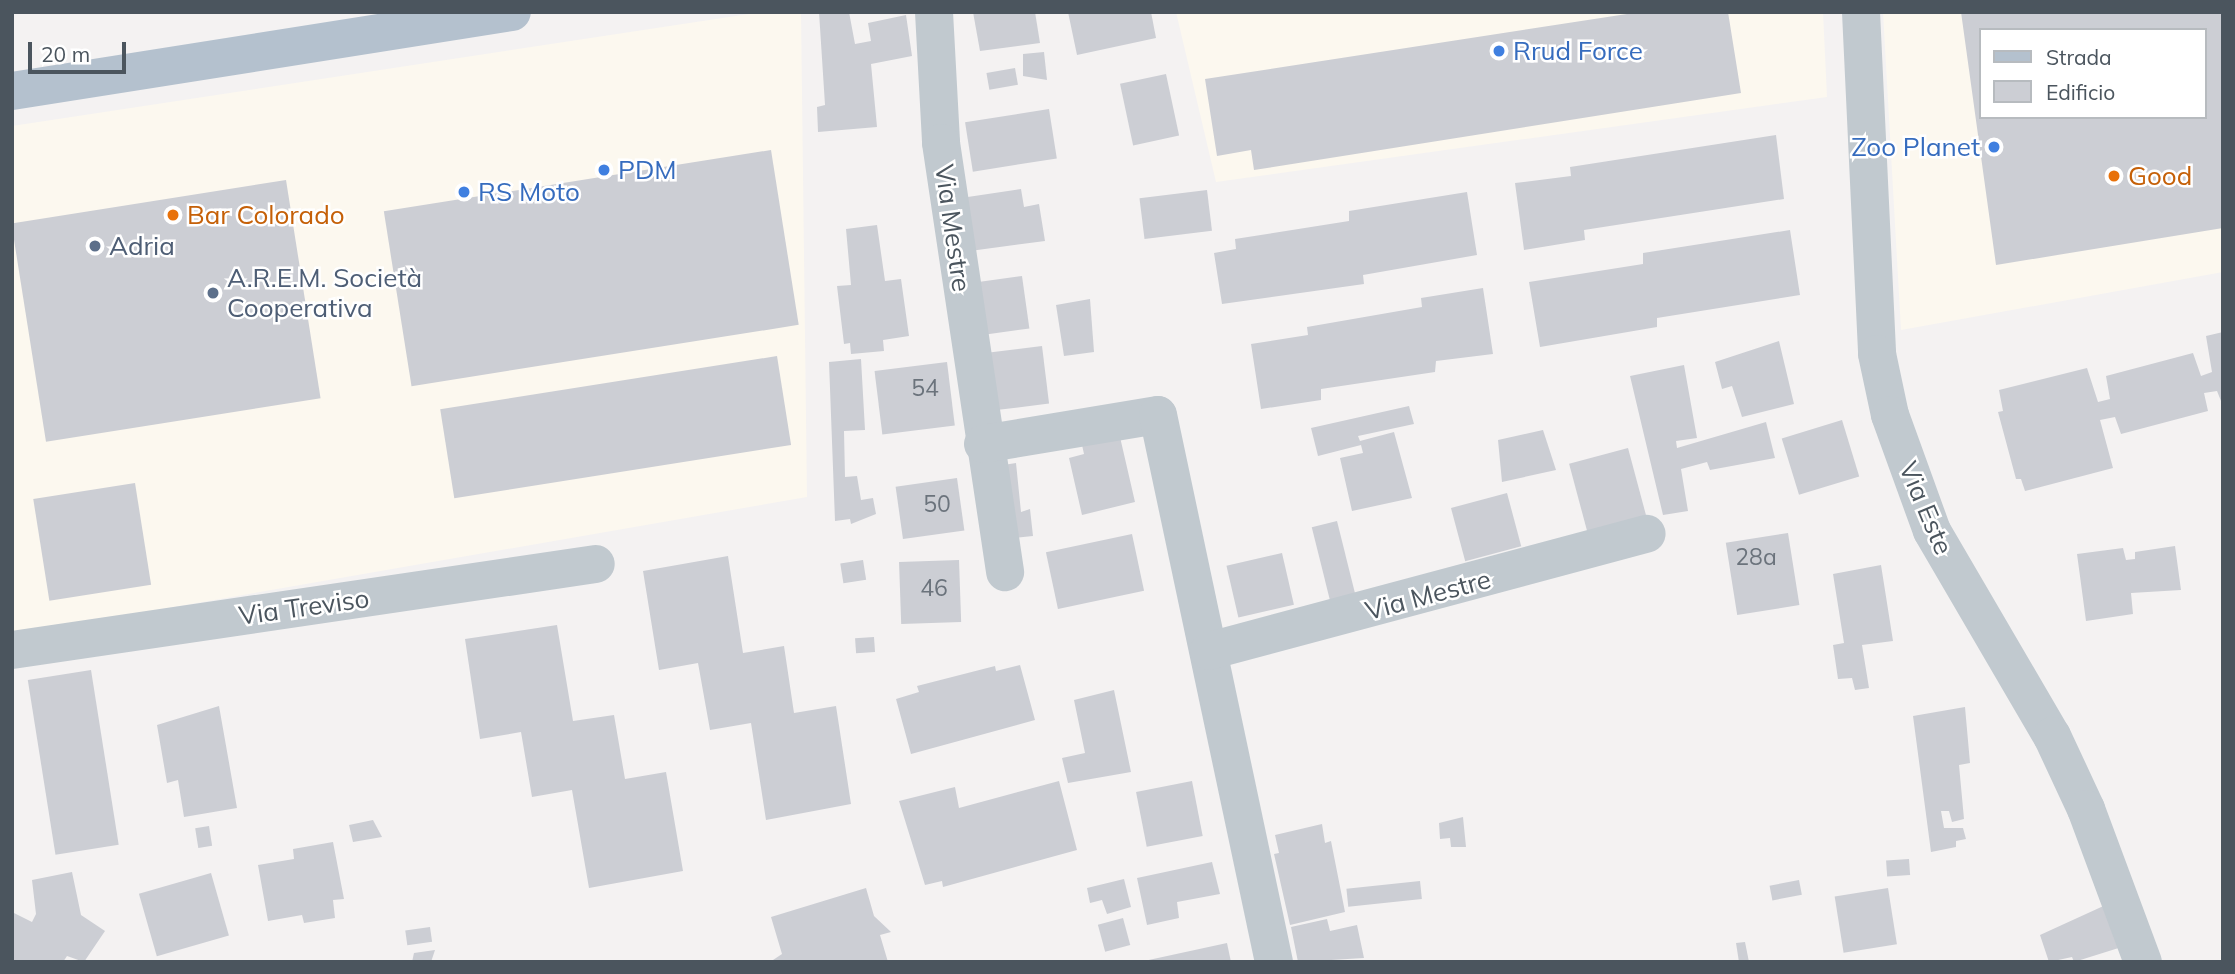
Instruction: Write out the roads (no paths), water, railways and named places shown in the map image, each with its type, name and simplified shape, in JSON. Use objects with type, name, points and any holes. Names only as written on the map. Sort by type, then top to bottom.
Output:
[{"type":"main road","points":[[12,91],[512,12]]},
{"type":"street","name":"Via Mestre","points":[[934,12],[941,143],[983,444],[1005,572]]},
{"type":"street","name":"Via Este","points":[[1861,12],[1877,354],[1889,415],[1932,531],[2052,736],[2081,797],[2143,962]]},
{"type":"street","points":[[983,444],[1158,415],[1274,962]]},
{"type":"street","name":"Via Mestre","points":[[1209,651],[1647,534]]},
{"type":"street","name":"Via Treviso","points":[[12,650],[596,564]]},
{"type":"place","name":"Rrud Force","points":[[1499,51]]},
{"type":"place","name":"Zoo Planet","points":[[1994,147]]},
{"type":"place","name":"PDM","points":[[604,170]]},
{"type":"place","name":"Good","points":[[2114,176]]},
{"type":"place","name":"RS Moto","points":[[464,192]]},
{"type":"place","name":"Bar Colorado","points":[[173,215]]},
{"type":"place","name":"Adria","points":[[95,246]]},
{"type":"place","name":"A.R.E.M. Società Cooperativa","points":[[213,293]]}]
